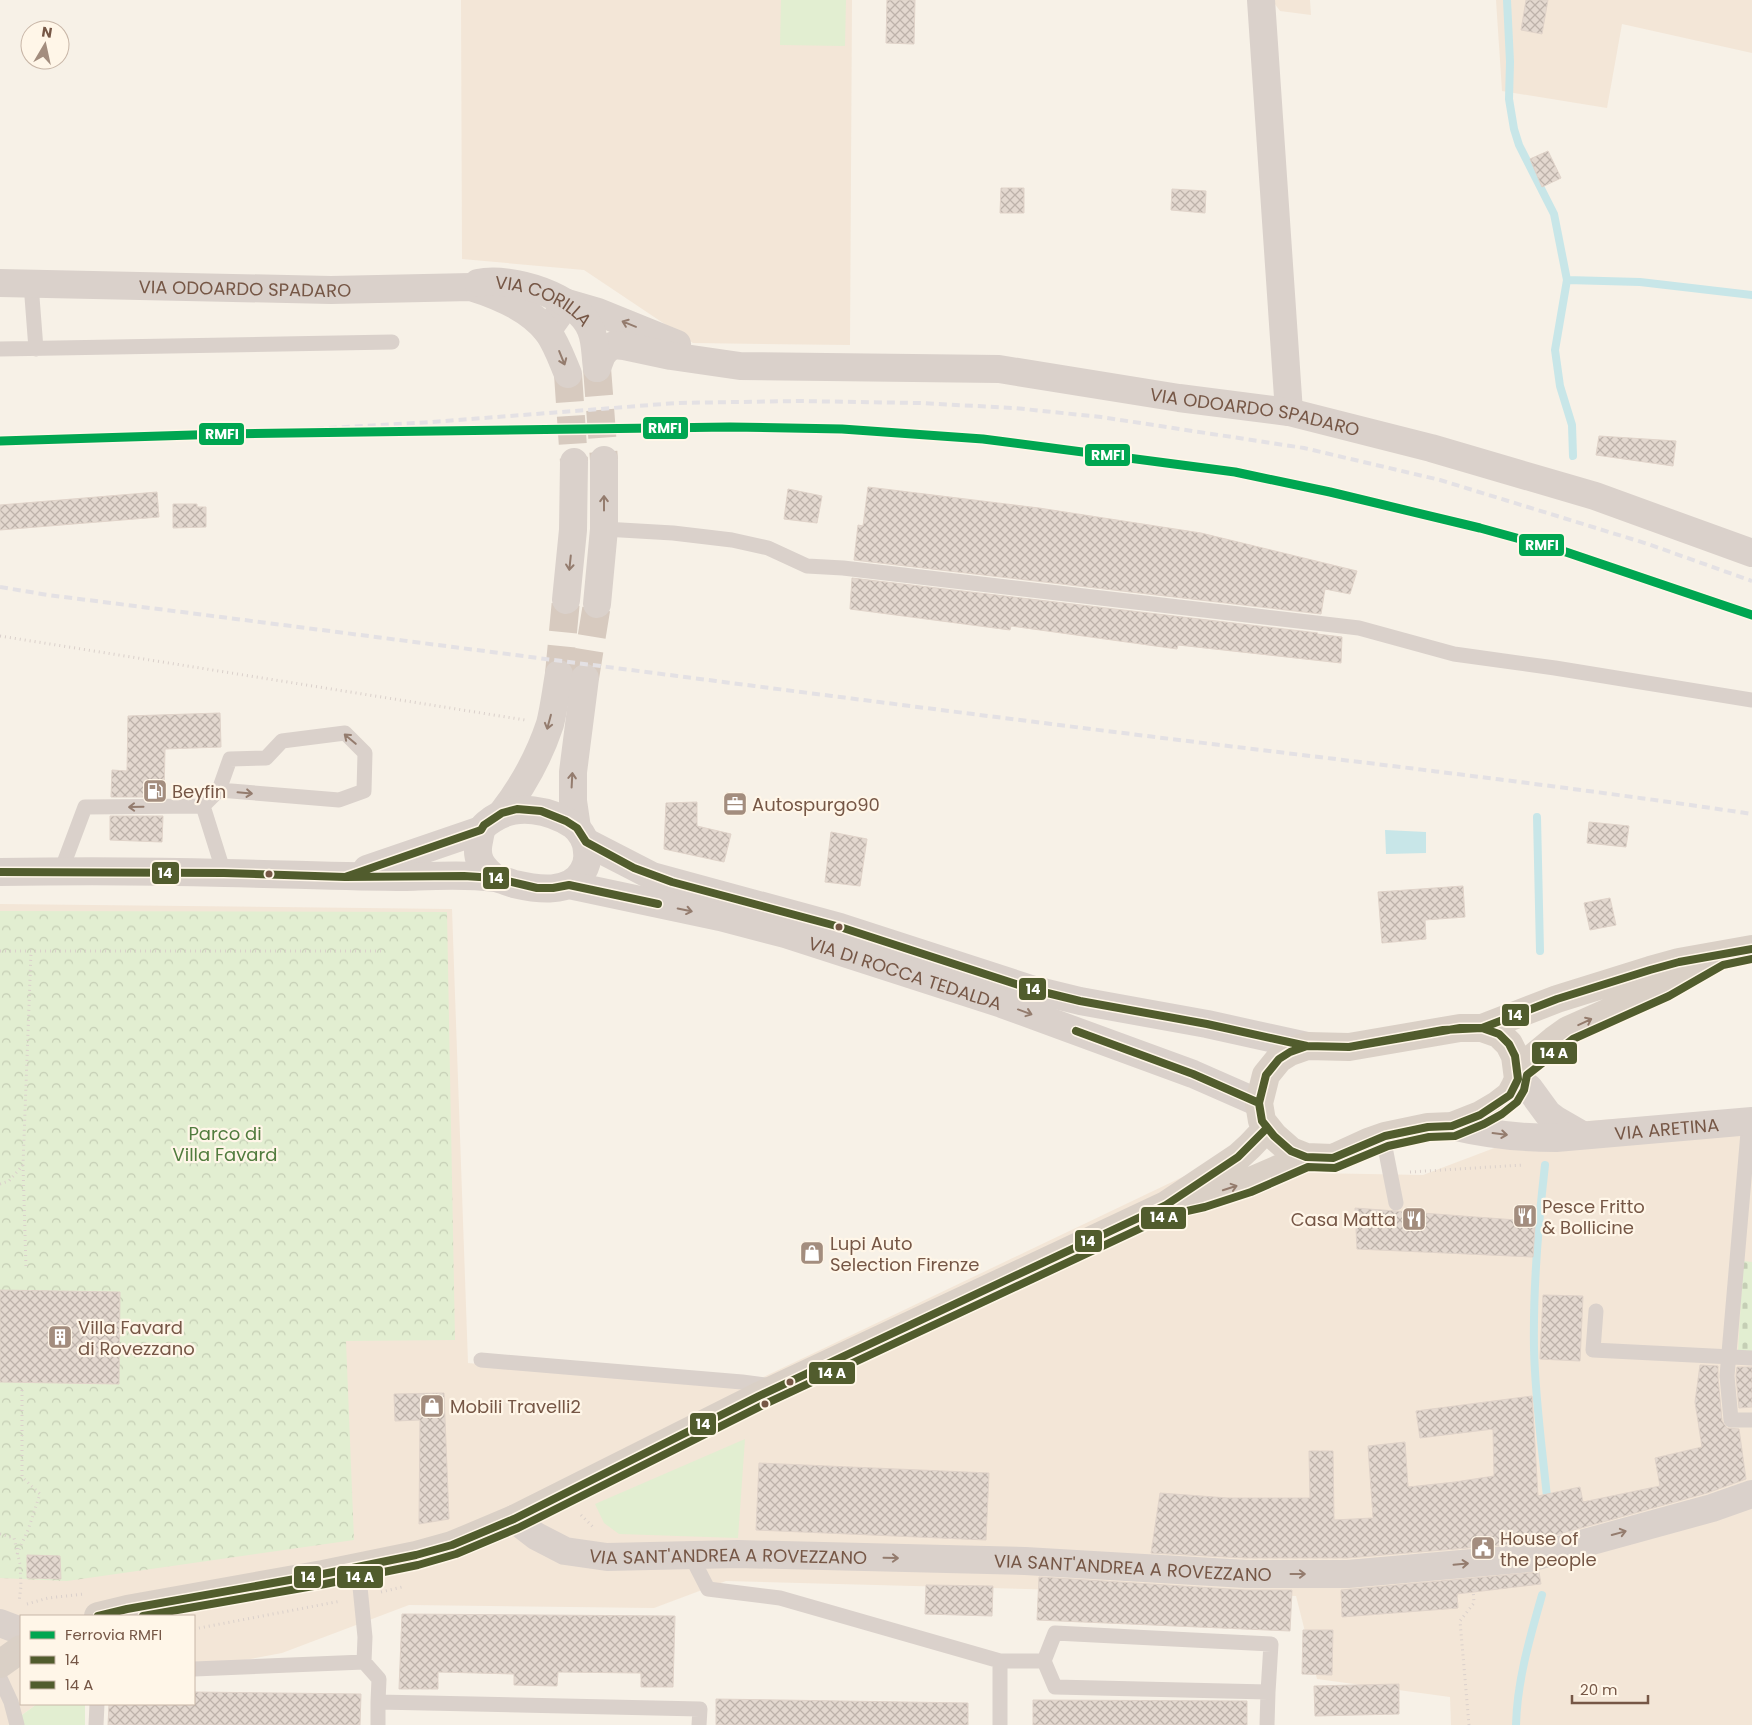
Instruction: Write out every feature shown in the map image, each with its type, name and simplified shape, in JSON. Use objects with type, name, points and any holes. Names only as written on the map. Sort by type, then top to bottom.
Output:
[{"type":"main road","points":[[94,1604],[127,1609],[358,1567],[416,1555],[452,1545],[514,1519],[777,1387],[1166,1205],[1238,1157],[1250,1146],[1263,1115],[1263,1082],[1270,1069],[1279,1059],[1290,1052],[1307,1046],[1349,1047],[1443,1030],[1482,1028],[1556,999],[1601,984],[1678,962],[1752,949]]},
{"type":"main road","points":[[1263,1115],[1282,1145],[1306,1157],[1333,1158],[1383,1137],[1428,1127],[1452,1126],[1497,1106],[1510,1095],[1518,1074],[1554,1040],[1568,1030],[1665,987],[1719,956]]},
{"type":"main road","points":[[1482,1028],[1499,1034],[1509,1044],[1516,1056],[1518,1074]]},
{"type":"main road","points":[[1166,1205],[1202,1197],[1248,1182],[1306,1157]]},
{"type":"main road","points":[[0,1664],[20,1650]]},
{"type":"street","points":[[1261,0],[1289,412]]},
{"type":"street","name":"VIA CORILLA","points":[[450,288],[485,281],[522,285],[568,303],[580,313],[591,328],[597,368]]},
{"type":"street","name":"VIA ODOARDO SPADARO","points":[[0,284],[331,290],[471,288],[489,293]]},
{"type":"street","name":"VIA CORILLA","points":[[489,293],[526,312],[547,331],[559,352],[568,374]]},
{"type":"street","points":[[547,331],[568,303]]},
{"type":"street","name":"VIA ODOARDO SPADARO","points":[[568,303],[598,312],[688,349],[740,366]]},
{"type":"street","name":"VIA ODOARDO SPADARO","points":[[597,368],[602,355],[607,349],[614,346],[624,346],[671,356],[740,366],[1000,369],[1179,398],[1289,412],[1431,448],[1595,496],[1752,553]]},
{"type":"street","points":[[597,604],[604,529],[604,460]]},
{"type":"street","points":[[566,600],[573,530],[574,462]]},
{"type":"street","points":[[502,813],[517,794],[531,769],[550,723],[559,674]]},
{"type":"street","points":[[569,885],[579,879],[586,866],[588,854],[581,835],[573,801],[573,772],[586,678]]},
{"type":"street","name":"VIA DI ROCCA TEDALDA","points":[[345,877],[481,830],[484,825],[502,813],[517,810],[541,811],[566,821],[581,835],[634,868],[659,878],[840,927],[1031,989],[1080,1001],[1207,1024],[1307,1046]]},
{"type":"street","points":[[481,830],[477,849],[478,860],[495,878]]},
{"type":"street","name":"VIA DI ROCCA TEDALDA","points":[[0,872],[224,873],[345,877],[464,876],[495,878],[537,888],[569,885],[720,917],[795,938],[1011,1007],[1193,1074],[1263,1115]]},
{"type":"street","points":[[1518,1074],[1548,1114],[1582,1135]]},
{"type":"street","name":"VIA ARETINA","points":[[1452,1126],[1478,1132],[1528,1138],[1556,1138],[1750,1121]]},
{"type":"street","name":"VIA SANT'ANDREA A ROVEZZANO","points":[[514,1519],[550,1544],[565,1551],[607,1557],[738,1554],[1025,1561],[1246,1574],[1348,1574],[1530,1558],[1712,1508],[1752,1494]]},
{"type":"street","points":[[0,1623],[20,1631]]},
{"type":"lane","points":[[31,284],[36,349]]},
{"type":"lane","points":[[0,348],[36,349],[392,342]]},
{"type":"lane","points":[[604,529],[672,533],[732,540],[768,548],[807,566],[843,568],[1358,628],[1454,654],[1555,668],[1752,700]]},
{"type":"lane","points":[[61,871],[85,808],[203,806],[219,790],[230,759],[266,758],[282,741],[345,733],[366,753],[364,791],[339,800],[219,790]]},
{"type":"lane","points":[[203,806],[224,873]]},
{"type":"lane","points":[[1750,1121],[1727,1376],[1731,1420],[1752,1420]]},
{"type":"lane","points":[[1383,1137],[1396,1203]]},
{"type":"lane","points":[[1596,1311],[1593,1350],[1752,1358]]},
{"type":"lane","points":[[481,1360],[742,1382],[777,1387]]},
{"type":"lane","points":[[692,1556],[708,1589],[780,1598],[1000,1661],[1044,1661]]},
{"type":"lane","points":[[358,1567],[365,1637],[364,1662],[378,1679],[378,1725]]},
{"type":"lane","points":[[1267,1725],[1271,1644],[1055,1633],[1044,1661],[1055,1687],[1268,1692]]},
{"type":"lane","points":[[1000,1661],[1000,1725]]},
{"type":"lane","points":[[195,1669],[364,1662]]},
{"type":"lane","points":[[0,1678],[11,1702],[17,1725]]},
{"type":"lane","points":[[378,1702],[700,1709],[700,1725]]},
{"type":"lane","points":[[96,1725],[97,1705]]},
{"type":"path","points":[[0,636],[521,720],[550,723]]},
{"type":"path","points":[[0,951],[382,952]]},
{"type":"path","points":[[26,1268],[23,1165],[31,952]]},
{"type":"path","points":[[1390,1174],[1527,1164]]},
{"type":"path","points":[[0,1184],[9,1181],[23,1165]]},
{"type":"path","points":[[17,1554],[28,1530],[40,1494],[22,1477],[22,1387]]},
{"type":"path","points":[[584,1506],[580,1515],[601,1534]]},
{"type":"path","points":[[0,1534],[14,1538],[20,1564],[18,1607],[48,1598],[94,1604]]},
{"type":"path","points":[[1469,1725],[1460,1621],[1474,1603],[1471,1563]]},
{"type":"shaded area","points":[[461,0],[852,0],[850,345],[693,343],[584,270],[462,259]]},
{"type":"shaded area","points":[[1272,0],[1310,0],[1311,15],[1280,11]]},
{"type":"shaded area","points":[[1496,0],[1752,0],[1752,53],[1622,24],[1607,108],[1502,91]]},
{"type":"shaded area","points":[[0,904],[452,909],[468,1363],[652,1380],[747,1385],[1195,1171],[1423,1175],[1560,1123],[1752,1109],[1752,1725],[1451,1725],[1450,1697],[1317,1679],[1296,1596],[726,1581],[654,1608],[409,1605],[282,1653],[213,1666],[195,1667],[195,1615],[20,1615],[20,1705],[36,1705],[8,1725],[0,1725]]},
{"type":"green space","points":[[781,0],[846,0],[845,46],[780,45]]},
{"type":"green space","name":"Parco di Villa Favard","points":[[0,911],[447,912],[455,1340],[346,1341],[354,1540],[67,1581],[0,1578]]},
{"type":"green space","points":[[1743,1261],[1752,1262],[1752,1354],[1738,1353]]},
{"type":"green space","points":[[745,1439],[738,1538],[619,1534],[604,1523],[595,1504]]},
{"type":"green space","points":[[36,1705],[85,1705],[85,1725],[8,1725]]},
{"type":"water","points":[[1385,830],[1426,832],[1426,853],[1386,854]]},
{"type":"building","points":[[887,0],[915,0],[914,44],[886,43]]},
{"type":"building","points":[[1526,0],[1548,0],[1542,34],[1521,30]]},
{"type":"building","points":[[1548,151],[1561,178],[1542,187],[1530,159]]},
{"type":"building","points":[[1001,188],[1024,188],[1024,213],[1000,213]]},
{"type":"building","points":[[1172,189],[1206,191],[1205,213],[1171,210]]},
{"type":"building","points":[[1599,436],[1676,441],[1673,466],[1596,455]]},
{"type":"building","points":[[868,487],[1039,508],[1201,533],[1357,571],[1350,594],[1325,589],[1321,614],[854,560],[858,525],[863,526]]},
{"type":"building","points":[[788,489],[822,496],[817,523],[784,519]]},
{"type":"building","points":[[157,492],[159,517],[0,530],[0,505]]},
{"type":"building","points":[[173,504],[197,504],[197,507],[206,507],[206,527],[173,528]]},
{"type":"building","points":[[852,578],[1342,637],[1341,663],[1178,645],[1177,649],[1011,626],[1010,630],[850,609]]},
{"type":"building","points":[[220,713],[221,747],[165,749],[164,797],[111,797],[112,770],[127,771],[128,716]]},
{"type":"building","points":[[697,802],[697,826],[731,834],[724,862],[664,849],[666,803]]},
{"type":"building","points":[[110,816],[163,816],[162,842],[110,840]]},
{"type":"building","points":[[1589,822],[1629,826],[1626,847],[1587,843]]},
{"type":"building","points":[[831,832],[867,839],[860,886],[825,882]]},
{"type":"building","points":[[1463,886],[1465,917],[1425,920],[1426,939],[1382,943],[1378,892]]},
{"type":"building","points":[[1610,898],[1616,925],[1590,930],[1584,903]]},
{"type":"building","points":[[1517,1207],[1536,1209],[1533,1257],[1357,1249],[1355,1208],[1516,1220]]},
{"type":"building","name":"Villa Favard di Rovezzano","points":[[0,1290],[120,1292],[119,1384],[0,1382]]},
{"type":"building","points":[[1543,1295],[1583,1296],[1580,1361],[1540,1359]]},
{"type":"building","points":[[1700,1365],[1718,1366],[1722,1421],[1727,1428],[1739,1429],[1746,1479],[1707,1493],[1527,1543],[1347,1558],[1246,1558],[1151,1553],[1160,1493],[1228,1498],[1310,1498],[1309,1451],[1333,1451],[1334,1520],[1373,1518],[1368,1446],[1405,1442],[1408,1487],[1494,1476],[1493,1429],[1420,1438],[1416,1411],[1532,1396],[1538,1496],[1580,1487],[1583,1502],[1660,1486],[1655,1458],[1702,1447],[1695,1402]]},
{"type":"building","points":[[1737,1367],[1752,1367],[1752,1407],[1739,1408]]},
{"type":"building","points":[[444,1393],[449,1519],[419,1524],[420,1420],[395,1421],[394,1394]]},
{"type":"building","points":[[759,1463],[989,1473],[986,1540],[756,1530]]},
{"type":"building","points":[[27,1555],[60,1556],[61,1579],[27,1578]]},
{"type":"building","points":[[1539,1572],[1541,1584],[1457,1594],[1458,1608],[1342,1617],[1341,1590]]},
{"type":"building","points":[[1039,1577],[1245,1590],[1292,1590],[1290,1631],[1037,1620]]},
{"type":"building","points":[[926,1585],[993,1586],[992,1616],[925,1614]]},
{"type":"building","points":[[402,1614],[675,1616],[673,1687],[641,1687],[641,1673],[558,1672],[557,1686],[514,1685],[514,1674],[438,1672],[438,1689],[399,1689]]},
{"type":"building","points":[[1303,1630],[1333,1630],[1332,1675],[1302,1674]]},
{"type":"building","points":[[1399,1684],[1399,1714],[1315,1716],[1314,1686]]},
{"type":"building","points":[[195,1692],[361,1694],[360,1725],[108,1725],[109,1705],[195,1705]]},
{"type":"building","points":[[716,1699],[968,1703],[968,1725],[716,1725]]},
{"type":"building","points":[[1033,1700],[1247,1701],[1247,1725],[1033,1725]]},
{"type":"waterway","points":[[1507,0],[1510,62],[1509,99],[1514,129],[1519,145],[1554,214],[1567,280],[1555,350],[1560,386],[1572,425],[1573,456]]},
{"type":"waterway","points":[[1567,280],[1640,282],[1752,295]]},
{"type":"waterway","points":[[1537,817],[1540,951]]},
{"type":"waterway","points":[[1545,1165],[1534,1303],[1534,1348],[1537,1404],[1547,1497]]},
{"type":"waterway","points":[[1516,1725],[1522,1676],[1542,1595]]},
{"type":"tunnel","points":[[597,368],[604,460]]},
{"type":"tunnel","points":[[568,374],[574,462]]},
{"type":"tunnel","points":[[559,674],[566,600]]},
{"type":"tunnel","points":[[585,678],[597,604]]},
{"type":"railway","points":[[225,434],[432,422],[677,403],[799,401],[919,403],[1014,408],[1101,417],[1304,448],[1440,480],[1648,544],[1752,581]]},
{"type":"railway","points":[[0,587],[48,595],[940,710],[1495,779],[1752,814]]},
{"type":"rail line","name":"RMFI","points":[[0,441],[225,434],[730,427],[842,429],[983,439],[1235,472],[1330,492],[1480,528],[1560,550],[1752,615]]},
{"type":"transit line","name":"14","points":[[345,877],[481,830],[484,825],[502,813],[517,809],[541,811],[566,821],[577,828],[586,842],[634,868],[672,882],[840,927],[1031,989],[1080,1001],[1207,1024],[1307,1046],[1349,1047],[1443,1030],[1482,1028],[1557,999],[1650,970],[1679,962],[1752,949]]},
{"type":"transit line","name":"14","points":[[0,872],[224,873],[345,877],[464,876],[495,878],[537,888],[569,885],[658,904]]},
{"type":"transit line","points":[[149,1615],[325,1584],[418,1565],[456,1554],[518,1528],[763,1405],[1169,1215],[1205,1207],[1251,1192],[1308,1167],[1335,1168],[1388,1146],[1429,1137],[1455,1136],[1484,1124],[1502,1114],[1517,1102],[1524,1090],[1527,1075],[1573,1039],[1669,996],[1723,965],[1752,959]]},
{"type":"transit line","name":"14","points":[[1460,1028],[1482,1028],[1499,1034],[1509,1044],[1515,1056],[1518,1079],[1510,1095],[1480,1115],[1452,1126],[1428,1127],[1385,1136],[1333,1158],[1306,1157],[1291,1151],[1274,1136],[1262,1121],[1259,1103],[1266,1075],[1279,1059],[1290,1052],[1307,1046],[1349,1047],[1460,1028]]},
{"type":"transit line","name":"14","points":[[1076,1031],[1193,1074],[1259,1103]]},
{"type":"transit line","name":"14","points":[[102,1615],[323,1574],[416,1555],[452,1545],[514,1519],[759,1396],[1166,1205],[1238,1157],[1267,1128]]},
{"type":"place","name":"Beyfin","points":[[155,791]]},
{"type":"place","name":"Autospurgo90","points":[[735,804]]},
{"type":"place","name":"Pesce Fritto & Bollicine","points":[[1525,1216]]},
{"type":"place","name":"Casa Matta","points":[[1414,1219]]},
{"type":"place","name":"Lupi Auto Selection Firenze","points":[[812,1253]]},
{"type":"place","name":"Villa Favard di Rovezzano","points":[[60,1337]]},
{"type":"place","name":"Mobili Travelli2","points":[[432,1406]]},
{"type":"place","name":"House of the people","points":[[1483,1548]]}]
